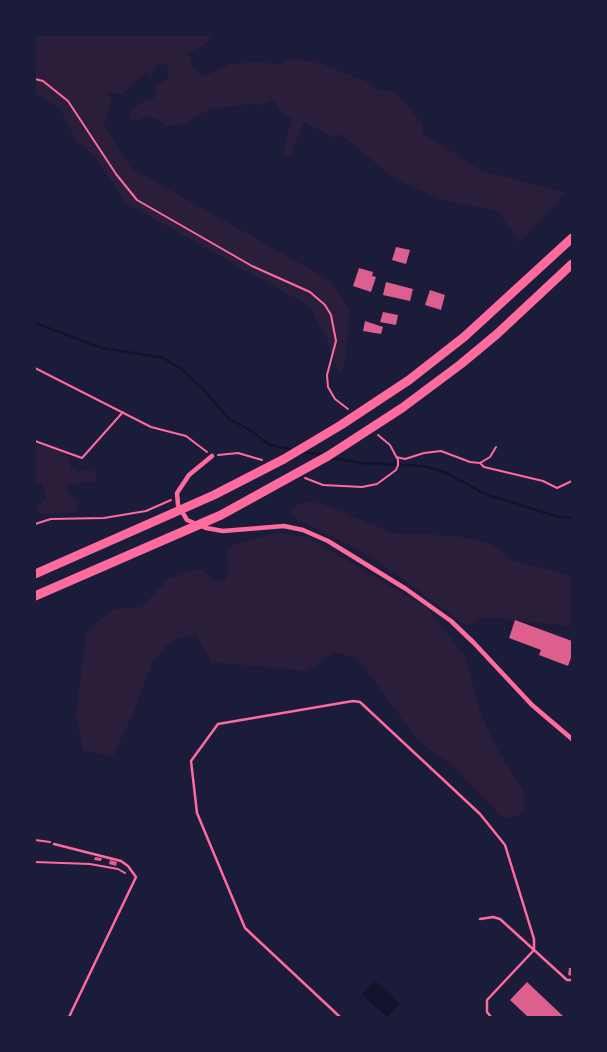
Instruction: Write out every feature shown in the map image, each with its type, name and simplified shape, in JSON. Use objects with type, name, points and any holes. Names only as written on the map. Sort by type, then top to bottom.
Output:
[{"type":"highway","points":[[35,574],[129,534],[284,459],[358,415],[408,380],[483,320],[572,238]]},
{"type":"highway","points":[[35,596],[133,555],[221,515],[287,480],[359,436],[423,393],[497,334],[572,264]]},
{"type":"street","points":[[212,456],[189,475],[181,486],[177,497],[180,509],[187,520],[206,528],[223,531],[284,526],[309,532],[343,549],[406,589],[451,621],[537,711],[572,739]]},
{"type":"lane","points":[[340,1017],[245,928],[197,813],[191,761],[218,724],[353,701],[365,705],[480,814],[502,840],[508,852],[534,939],[534,950],[487,1000],[487,1012],[491,1017]]},
{"type":"lane","points":[[54,844],[121,861],[128,866],[136,877],[69,1017]]},
{"type":"lane","points":[[480,919],[493,917],[500,919],[567,980],[572,980]]},
{"type":"path","points":[[35,79],[43,81],[68,101],[116,174],[137,200],[252,266],[310,292],[325,305],[331,315],[336,341],[327,375],[328,386],[335,399],[349,410]]},
{"type":"path","points":[[35,368],[151,427],[186,436],[212,456]]},
{"type":"path","points":[[35,441],[82,458],[123,412]]},
{"type":"path","points":[[376,434],[390,445],[397,459],[396,470]]},
{"type":"path","points":[[397,459],[441,451],[470,462],[480,463],[490,457],[496,447]]},
{"type":"path","points":[[480,463],[484,467],[543,481],[556,488],[572,481]]},
{"type":"path","points":[[35,524],[51,519],[104,518],[146,511],[177,497]]},
{"type":"path","points":[[35,840],[49,841],[54,844]]},
{"type":"path","points":[[35,862],[90,864],[118,869],[127,874],[132,885]]},
{"type":"shaded area","points":[[35,35],[213,35],[202,46],[188,53],[193,68],[204,76],[230,64],[258,62],[280,64],[293,58],[322,64],[370,83],[378,90],[391,91],[406,104],[423,125],[423,133],[480,170],[566,193],[519,243],[498,211],[441,200],[392,177],[341,134],[335,138],[304,122],[291,154],[286,157],[284,147],[292,120],[282,113],[273,100],[261,105],[250,104],[210,109],[182,125],[165,126],[158,119],[148,116],[137,121],[131,119],[129,112],[141,103],[154,98],[158,85],[168,78],[169,70],[165,63],[158,63],[150,77],[146,72],[122,95],[107,91],[112,100],[104,126],[131,168],[331,281],[350,311],[344,366],[339,374],[327,339],[309,306],[126,203],[92,153],[76,141],[60,109],[35,93]]},
{"type":"shaded area","points":[[35,445],[62,449],[70,459],[71,468],[78,472],[95,468],[96,481],[66,485],[70,494],[80,501],[75,513],[41,514],[35,508],[46,498],[42,482],[35,485]]},
{"type":"shaded area","points":[[313,500],[393,533],[457,536],[492,544],[512,560],[572,576],[572,626],[484,617],[467,626],[372,557],[292,516],[292,507]]},
{"type":"shaded area","points":[[275,533],[307,537],[428,608],[465,656],[482,717],[495,745],[525,794],[524,812],[515,817],[502,817],[451,764],[419,742],[358,659],[335,652],[307,671],[211,662],[196,635],[173,639],[153,661],[134,711],[113,756],[83,751],[76,715],[86,632],[113,609],[142,607],[169,578],[200,569],[216,581],[225,580],[229,569],[226,552],[231,546]]},
{"type":"shaded area","points":[[375,981],[400,1004],[387,1017],[362,994]]},
{"type":"building","points":[[396,247],[410,250],[406,264],[392,260]]},
{"type":"building","points":[[359,268],[373,272],[372,276],[376,277],[371,292],[353,286]]},
{"type":"building","points":[[386,282],[413,289],[410,301],[383,295]]},
{"type":"building","points":[[430,290],[445,295],[441,310],[425,305]]},
{"type":"building","points":[[383,312],[398,315],[396,325],[380,322]]},
{"type":"building","points":[[365,321],[383,327],[381,334],[363,331]]},
{"type":"building","points":[[515,620],[572,641],[572,655],[568,666],[539,655],[541,650],[509,638]]},
{"type":"building","points":[[95,857],[102,858],[101,861],[94,860]]},
{"type":"building","points":[[110,860],[117,862],[116,866],[109,864]]},
{"type":"building","points":[[569,968],[572,968],[572,976],[568,975]]},
{"type":"building","points":[[527,982],[564,1017],[528,1017],[510,1000]]},
{"type":"waterway","points":[[35,323],[102,348],[163,358],[180,368],[205,391],[228,418],[248,429],[270,445],[293,450]]},
{"type":"waterway","points":[[303,452],[322,455]]},
{"type":"waterway","points":[[332,458],[360,463],[424,466],[447,473],[485,494],[556,516],[572,518]]}]
